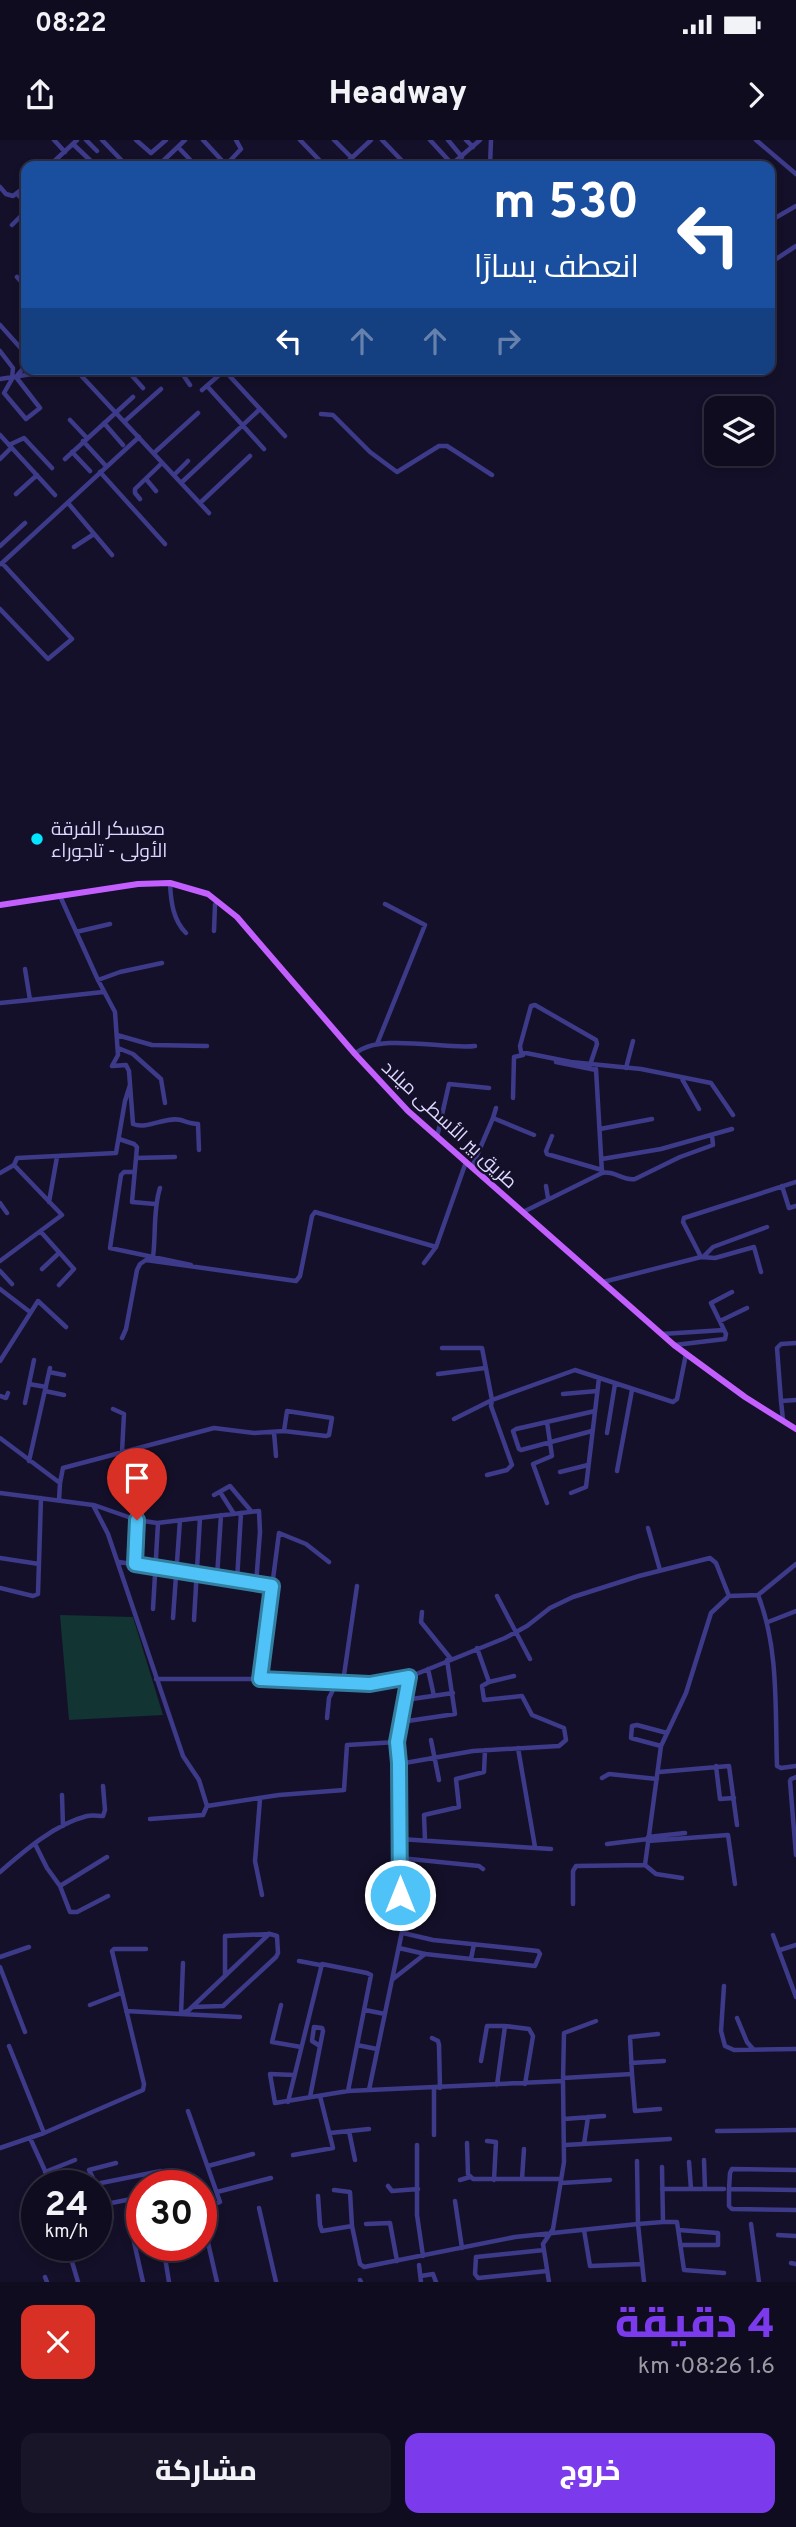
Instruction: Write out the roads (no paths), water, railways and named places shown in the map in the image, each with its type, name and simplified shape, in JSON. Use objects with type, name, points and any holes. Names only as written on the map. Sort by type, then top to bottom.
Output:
[{"type":"main road","name":"طريق بير الأسطى ميلاد","points":[[0,905],[138,884],[170,883],[198,890],[218,900],[237,917],[390,1093],[438,1137],[674,1345],[719,1379],[796,1429]]},
{"type":"street","points":[[54,140],[65,152]]},
{"type":"street","points":[[86,140],[97,151]]},
{"type":"street","points":[[102,140],[122,161]]},
{"type":"street","points":[[136,140],[151,153],[166,140]]},
{"type":"street","points":[[163,161],[185,140]]},
{"type":"street","points":[[203,140],[223,161]]},
{"type":"street","points":[[230,161],[241,149],[236,140]]},
{"type":"street","points":[[300,140],[320,161]]},
{"type":"street","points":[[334,140],[350,160],[371,140]]},
{"type":"street","points":[[382,140],[402,161]]},
{"type":"street","points":[[430,140],[449,161]]},
{"type":"street","points":[[448,140],[462,157]]},
{"type":"street","points":[[466,140],[473,147]]},
{"type":"street","points":[[458,161],[480,140]]},
{"type":"street","points":[[490,161],[491,140]]},
{"type":"street","points":[[756,140],[796,174]]},
{"type":"street","points":[[57,161],[75,142],[91,161]]},
{"type":"street","points":[[178,147],[191,161]]},
{"type":"street","points":[[0,187],[10,196],[21,190]]},
{"type":"street","points":[[17,194],[21,198]]},
{"type":"street","points":[[775,218],[796,206]]},
{"type":"street","points":[[12,225],[21,216]]},
{"type":"street","points":[[775,260],[796,246]]},
{"type":"street","points":[[17,277],[21,281]]},
{"type":"street","points":[[0,325],[21,348]]},
{"type":"street","points":[[0,351],[12,364],[15,377],[40,408],[27,419],[4,393],[15,377],[21,370]]},
{"type":"street","points":[[0,379],[27,375]]},
{"type":"street","points":[[81,375],[209,513]]},
{"type":"street","points":[[131,375],[143,388]]},
{"type":"street","points":[[183,375],[190,385]]},
{"type":"street","points":[[202,390],[220,375]]},
{"type":"street","points":[[230,375],[285,436]]},
{"type":"street","points":[[207,386],[264,449]]},
{"type":"street","points":[[125,421],[161,389]]},
{"type":"street","points":[[65,458],[133,397]]},
{"type":"street","points":[[181,483],[260,409]]},
{"type":"street","points":[[154,453],[198,413]]},
{"type":"street","points":[[321,414],[333,415],[393,471],[397,472],[409,466],[439,446],[447,446],[492,475]]},
{"type":"street","points":[[71,420],[106,466]]},
{"type":"street","points":[[104,423],[123,444]]},
{"type":"street","points":[[0,435],[55,495]]},
{"type":"street","points":[[0,609],[48,659],[72,639],[1,562],[139,437]]},
{"type":"street","points":[[0,459],[10,447],[23,438],[52,468]]},
{"type":"street","points":[[72,452],[90,471]]},
{"type":"street","points":[[200,503],[250,456]]},
{"type":"street","points":[[174,475],[188,461]]},
{"type":"street","points":[[140,499],[134,491],[162,463]]},
{"type":"street","points":[[100,472],[165,544]]},
{"type":"street","points":[[16,494],[37,475]]},
{"type":"street","points":[[146,479],[156,491]]},
{"type":"street","points":[[68,503],[112,555]]},
{"type":"street","points":[[0,546],[25,523]]},
{"type":"street","points":[[74,547],[94,534]]},
{"type":"street","points":[[170,883],[177,921],[186,933]]},
{"type":"street","points":[[60,895],[103,992],[115,1012],[118,1048],[117,1061],[112,1066],[126,1065],[131,1081],[134,1125],[180,1120],[198,1124],[200,1150]]},
{"type":"street","points":[[214,931],[215,905],[218,900]]},
{"type":"street","points":[[377,1044],[425,925],[385,904]]},
{"type":"street","points":[[76,932],[110,924]]},
{"type":"street","points":[[98,980],[162,963]]},
{"type":"street","points":[[25,969],[30,1000]]},
{"type":"street","points":[[0,1003],[103,992]]},
{"type":"street","points":[[594,1066],[521,1052],[519,1049],[531,1006],[535,1005],[596,1040],[594,1066],[602,1171]]},
{"type":"street","points":[[117,1035],[152,1045],[207,1046]]},
{"type":"street","points":[[625,1068],[633,1041]]},
{"type":"street","points":[[355,1054],[365,1046],[377,1044],[475,1046]]},
{"type":"street","points":[[118,1048],[131,1052],[160,1077],[165,1103]]},
{"type":"street","points":[[513,1098],[515,1056],[625,1068],[713,1084],[733,1115]]},
{"type":"street","points":[[681,1078],[699,1109]]},
{"type":"street","points":[[0,1172],[14,1166],[18,1158],[114,1154],[131,1081]]},
{"type":"street","points":[[438,1137],[449,1084],[489,1088]]},
{"type":"street","points":[[424,1263],[436,1247],[469,1164],[496,1108]]},
{"type":"street","points":[[493,1118],[534,1135]]},
{"type":"street","points":[[600,1129],[652,1119]]},
{"type":"street","points":[[602,1159],[661,1149],[732,1129]]},
{"type":"street","points":[[552,1136],[545,1151],[547,1154],[629,1180],[713,1145],[712,1135]]},
{"type":"street","points":[[119,1139],[136,1145],[132,1202],[155,1204]]},
{"type":"street","points":[[49,1202],[57,1157]]},
{"type":"street","points":[[136,1158],[175,1157]]},
{"type":"street","points":[[0,1261],[61,1217],[61,1213],[14,1166]]},
{"type":"street","points":[[523,1212],[602,1171]]},
{"type":"street","points":[[134,1172],[124,1172],[121,1175],[110,1248],[188,1264],[195,1268]]},
{"type":"street","points":[[702,1257],[683,1222],[684,1218],[796,1182]]},
{"type":"street","points":[[547,1186],[548,1198]]},
{"type":"street","points":[[782,1186],[788,1206],[796,1206]]},
{"type":"street","points":[[153,1257],[157,1214],[155,1204],[160,1188]]},
{"type":"street","points":[[0,1203],[7,1213]]},
{"type":"street","points":[[122,1338],[140,1264],[150,1261],[296,1281],[300,1276],[315,1212],[436,1247]]},
{"type":"street","points":[[702,1257],[713,1247],[767,1227]]},
{"type":"street","points":[[41,1232],[74,1269],[60,1284]]},
{"type":"street","points":[[602,1282],[754,1247],[761,1272]]},
{"type":"street","points":[[42,1269],[59,1253]]},
{"type":"street","points":[[0,1271],[12,1284]]},
{"type":"street","points":[[0,1289],[30,1312]]},
{"type":"street","points":[[674,1345],[722,1340],[726,1336],[712,1302],[732,1292]]},
{"type":"street","points":[[0,1361],[2,1354],[39,1301],[66,1327]]},
{"type":"street","points":[[720,1321],[747,1308]]},
{"type":"street","points":[[662,1334],[724,1330]]},
{"type":"street","points":[[783,1421],[777,1348],[781,1344],[796,1343]]},
{"type":"street","points":[[442,1348],[481,1347],[492,1400],[490,1404],[512,1465],[507,1470],[487,1475]]},
{"type":"street","points":[[454,1419],[492,1400],[573,1370],[674,1401],[687,1354]]},
{"type":"street","points":[[25,1403],[34,1360]]},
{"type":"street","points":[[438,1374],[485,1368]]},
{"type":"street","points":[[29,1461],[50,1370],[64,1375]]},
{"type":"street","points":[[571,1493],[585,1489],[599,1378]]},
{"type":"street","points":[[29,1384],[64,1395]]},
{"type":"street","points":[[607,1433],[615,1384]]},
{"type":"street","points":[[617,1471],[632,1390]]},
{"type":"street","points":[[563,1394],[597,1391]]},
{"type":"street","points":[[0,1396],[6,1398],[8,1393]]},
{"type":"street","points":[[781,1401],[796,1399]]},
{"type":"street","points":[[113,1409],[124,1414],[122,1452]]},
{"type":"street","points":[[59,1500],[63,1468],[214,1428],[254,1433],[284,1431],[328,1436],[332,1418],[287,1411],[284,1431]]},
{"type":"street","points":[[592,1432],[520,1450],[513,1431],[595,1411]]},
{"type":"street","points":[[547,1422],[551,1457],[533,1464],[547,1503]]},
{"type":"street","points":[[274,1432],[276,1456]]},
{"type":"street","points":[[0,1438],[60,1483]]},
{"type":"street","points":[[560,1472],[588,1465]]},
{"type":"street","points":[[214,1495],[230,1486],[251,1511]]},
{"type":"street","points":[[220,1492],[238,1513],[237,1581]]},
{"type":"street","points":[[0,1493],[93,1505],[137,1520],[158,1523],[258,1511],[261,1514],[256,1584]]},
{"type":"street","points":[[0,1588],[36,1596],[38,1594],[41,1497]]},
{"type":"street","points":[[93,1505],[119,1562],[183,1756],[199,1780],[207,1806],[203,1815],[150,1819]]},
{"type":"street","points":[[216,1578],[220,1515]]},
{"type":"street","points":[[194,1620],[200,1518]]},
{"type":"street","points":[[135,1564],[137,1520]]},
{"type":"street","points":[[173,1618],[180,1520]]},
{"type":"street","points":[[152,1609],[158,1523]]},
{"type":"street","points":[[648,1528],[660,1570]]},
{"type":"street","points":[[260,1679],[279,1533],[306,1544],[329,1562]]},
{"type":"street","points":[[0,1558],[39,1564]]},
{"type":"street","points":[[156,1679],[380,1683],[409,1677],[517,1632],[550,1608],[573,1597],[660,1570],[710,1558],[716,1563],[729,1597]]},
{"type":"street","points":[[119,1562],[272,1586]]},
{"type":"street","points":[[645,1865],[661,1746],[686,1692],[711,1613],[729,1597],[758,1594],[796,1564]]},
{"type":"street","points":[[327,1718],[329,1698],[340,1682],[357,1586]]},
{"type":"street","points":[[758,1594],[768,1622],[773,1663],[777,1766],[796,1766]]},
{"type":"street","points":[[497,1597],[530,1659]]},
{"type":"street","points":[[768,1622],[796,1611]]},
{"type":"street","points":[[401,1722],[455,1714],[449,1660],[421,1622],[422,1612]]},
{"type":"street","points":[[477,1648],[489,1682]]},
{"type":"street","points":[[428,1669],[433,1696]]},
{"type":"street","points":[[399,1763],[485,1751],[559,1746],[566,1740],[564,1728],[532,1715],[522,1696],[484,1700],[482,1686],[514,1676]]},
{"type":"street","points":[[369,2090],[402,1933],[397,1742],[409,1677]]},
{"type":"street","points":[[405,1700],[453,1693]]},
{"type":"street","points":[[661,1746],[631,1738],[631,1727],[635,1725],[667,1733]]},
{"type":"street","points":[[431,1740],[439,1780]]},
{"type":"street","points":[[207,1806],[343,1791],[347,1745],[397,1742]]},
{"type":"street","points":[[518,1748],[535,1847]]},
{"type":"street","points":[[425,1840],[424,1815],[459,1807],[456,1779],[484,1772],[485,1751]]},
{"type":"street","points":[[716,1766],[720,1799],[734,1798]]},
{"type":"street","points":[[659,1772],[730,1767],[737,1825]]},
{"type":"street","points":[[603,1778],[609,1774],[657,1779]]},
{"type":"street","points":[[796,1777],[790,1782],[796,1855]]},
{"type":"street","points":[[0,1872],[63,1826],[88,1816],[104,1815],[103,1786]]},
{"type":"street","points":[[62,1795],[63,1826]]},
{"type":"street","points":[[260,1799],[255,1861],[262,1895]]},
{"type":"street","points":[[607,1844],[685,1833]]},
{"type":"street","points":[[648,1839],[729,1835],[735,1884]]},
{"type":"street","points":[[400,1839],[551,1849]]},
{"type":"street","points":[[35,1844],[60,1886],[68,1910],[72,1913],[108,1896]]},
{"type":"street","points":[[60,1886],[107,1857]]},
{"type":"street","points":[[400,1858],[483,1868]]},
{"type":"street","points":[[573,1904],[574,1867],[645,1865],[656,1874],[682,1878]]},
{"type":"street","points":[[399,1948],[425,1954],[535,1966],[540,1954],[433,1940],[402,1933]]},
{"type":"street","points":[[192,2007],[221,2007],[276,1957],[278,1938],[270,1934],[225,1936],[225,1976]]},
{"type":"street","points":[[181,2014],[192,2007],[270,1934]]},
{"type":"street","points":[[773,1935],[796,1997]]},
{"type":"street","points":[[471,1959],[474,1944]]},
{"type":"street","points":[[780,1950],[796,1945]]},
{"type":"street","points":[[0,1957],[29,1947]]},
{"type":"street","points":[[0,2148],[44,2133],[144,2090],[112,1950],[146,1949]]},
{"type":"street","points":[[393,1979],[425,1954]]},
{"type":"street","points":[[299,1961],[371,1974],[348,2091]]},
{"type":"street","points":[[181,2014],[183,1963]]},
{"type":"street","points":[[288,2102],[320,1965]]},
{"type":"street","points":[[0,1967],[25,2032]]},
{"type":"street","points":[[724,1986],[721,2031],[723,2043],[734,2050],[796,2049]]},
{"type":"street","points":[[90,2005],[121,1993]]},
{"type":"street","points":[[281,2005],[272,2042],[301,2047]]},
{"type":"street","points":[[365,2010],[385,2014]]},
{"type":"street","points":[[126,2011],[240,2017]]},
{"type":"street","points":[[737,2018],[747,2042],[753,2049]]},
{"type":"street","points":[[544,2243],[552,2233],[565,2145],[564,2033],[597,2021]]},
{"type":"street","points":[[497,2085],[505,2025]]},
{"type":"street","points":[[481,2061],[487,2026],[526,2028],[533,2034],[524,2084]]},
{"type":"street","points":[[658,2034],[630,2037],[635,2111],[660,2109]]},
{"type":"street","points":[[432,2038],[439,2045],[440,2088]]},
{"type":"street","points":[[357,2045],[377,2049]]},
{"type":"street","points":[[9,2046],[44,2133]]},
{"type":"street","points":[[310,2098],[320,2046]]},
{"type":"street","points":[[631,2063],[664,2061]]},
{"type":"street","points":[[294,2075],[274,2073],[270,2076],[274,2102],[348,2091],[524,2084],[632,2074]]},
{"type":"street","points":[[433,2089],[434,2135]]},
{"type":"street","points":[[293,2155],[332,2149],[320,2096]]},
{"type":"street","points":[[188,2111],[209,2170]]},
{"type":"street","points":[[564,2119],[604,2116]]},
{"type":"street","points":[[584,2144],[588,2117]]},
{"type":"street","points":[[330,2133],[369,2129]]},
{"type":"street","points":[[717,2131],[796,2130]]},
{"type":"street","points":[[349,2131],[355,2160]]},
{"type":"street","points":[[30,2138],[45,2170]]},
{"type":"street","points":[[565,2145],[670,2139]]},
{"type":"street","points":[[487,2141],[496,2141],[494,2180]]},
{"type":"street","points":[[467,2143],[470,2178]]},
{"type":"street","points":[[417,2146],[417,2215],[423,2256]]},
{"type":"street","points":[[522,2179],[524,2149]]},
{"type":"street","points":[[208,2166],[253,2154]]},
{"type":"street","points":[[51,2170],[75,2160]]},
{"type":"street","points":[[704,2160],[705,2189]]},
{"type":"street","points":[[637,2161],[638,2224],[644,2282]]},
{"type":"street","points":[[689,2161],[691,2189]]},
{"type":"street","points":[[89,2170],[116,2163]]},
{"type":"street","points":[[662,2167],[663,2222]]},
{"type":"street","points":[[796,2171],[732,2169],[726,2189],[730,2209],[796,2210]]},
{"type":"street","points":[[217,2204],[220,2203],[217,2192],[271,2178]]},
{"type":"street","points":[[460,2180],[610,2180]]},
{"type":"street","points":[[388,2186],[393,2191],[418,2189]]},
{"type":"street","points":[[662,2189],[796,2190]]},
{"type":"street","points":[[334,2190],[350,2192],[352,2226],[362,2266],[540,2234],[677,2221],[682,2265],[686,2271],[724,2273]]},
{"type":"street","points":[[318,2196],[322,2231],[352,2226]]},
{"type":"street","points":[[455,2201],[462,2248]]},
{"type":"street","points":[[259,2208],[276,2282]]},
{"type":"street","points":[[366,2224],[390,2223],[397,2261]]},
{"type":"street","points":[[751,2224],[759,2282]]},
{"type":"street","points":[[584,2230],[590,2266],[642,2264]]},
{"type":"street","points":[[679,2230],[717,2232],[719,2243],[680,2245]]},
{"type":"street","points":[[540,2234],[544,2243],[549,2282]]},
{"type":"street","points":[[778,2235],[796,2236]]},
{"type":"street","points":[[544,2250],[475,2258],[475,2274],[478,2278],[547,2271]]},
{"type":"street","points":[[72,2261],[78,2282]]},
{"type":"street","points":[[138,2261],[143,2282]]},
{"type":"street","points":[[166,2261],[169,2282]]},
{"type":"street","points":[[212,2261],[217,2282]]},
{"type":"street","points":[[419,2265],[421,2279],[433,2274],[436,2282]]},
{"type":"place","name":"معسكر الفرقة الأولى - تاجوراء","points":[[37,839]]}]
